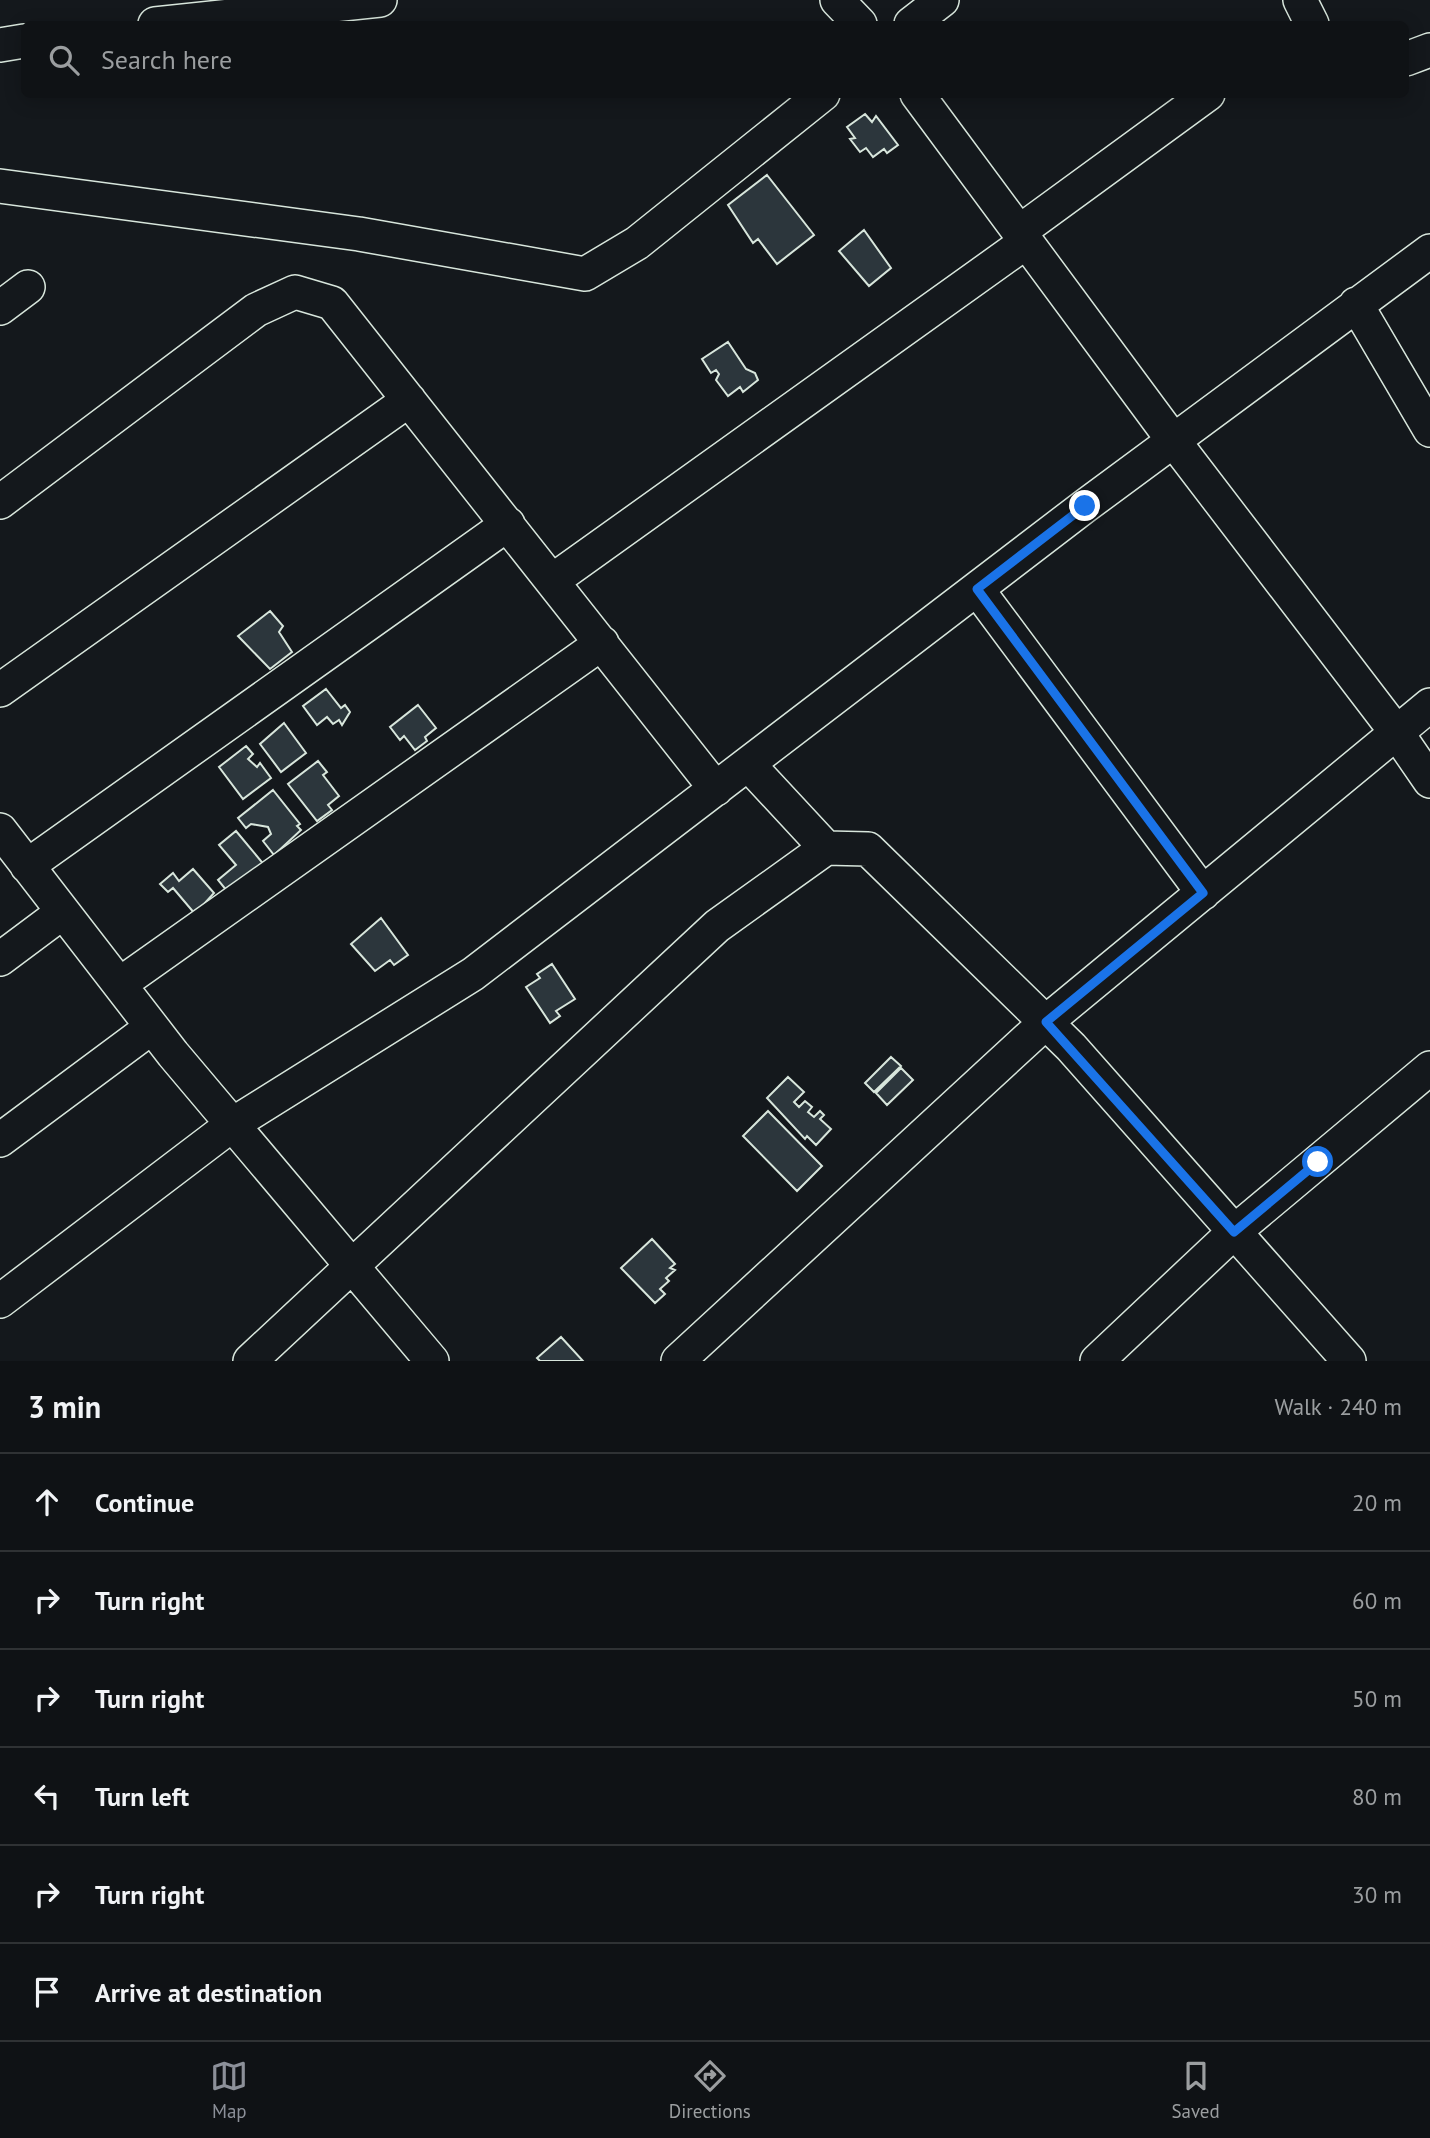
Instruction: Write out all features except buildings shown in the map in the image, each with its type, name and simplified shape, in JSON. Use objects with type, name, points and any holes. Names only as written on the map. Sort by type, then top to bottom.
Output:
[{"type":"street","points":[[183,21],[380,0]]},
{"type":"street","points":[[837,0],[857,21]]},
{"type":"street","points":[[915,21],[942,0]]},
{"type":"street","points":[[1300,0],[1310,21]]},
{"type":"street","points":[[0,45],[21,42]]},
{"type":"street","points":[[1409,58],[1430,50]]},
{"type":"street","points":[[0,186],[359,234],[585,274],[637,243],[818,98]]},
{"type":"street","points":[[920,98],[1173,440],[1397,733],[1430,781]]},
{"type":"street","points":[[552,581],[1023,237],[1203,98]]},
{"type":"street","points":[[0,1301],[233,1124],[473,974],[1173,440],[1430,251]]},
{"type":"street","points":[[0,308],[28,287]]},
{"type":"street","points":[[0,502],[256,310],[295,292],[332,303],[716,789]]},
{"type":"street","points":[[1356,304],[1430,430]]},
{"type":"street","points":[[0,690],[409,400]]},
{"type":"street","points":[[27,866],[508,524]]},
{"type":"street","points":[[977,589],[1203,893]]},
{"type":"street","points":[[120,984],[602,643]]},
{"type":"street","points":[[678,1361],[1046,1022],[1430,705]]},
{"type":"street","points":[[748,764],[826,848]]},
{"type":"street","points":[[0,830],[152,1027],[432,1361]]},
{"type":"street","points":[[250,1361],[353,1268],[717,926],[826,848],[868,849],[1046,1022],[1349,1361]]},
{"type":"street","points":[[0,959],[63,912]]},
{"type":"street","points":[[0,1140],[152,1027]]},
{"type":"street","points":[[1097,1361],[1234,1232],[1430,1068]]},
{"type":"route","points":[[1085,506],[977,589],[1203,893],[1046,1022],[1234,1232],[1318,1162]]}]
